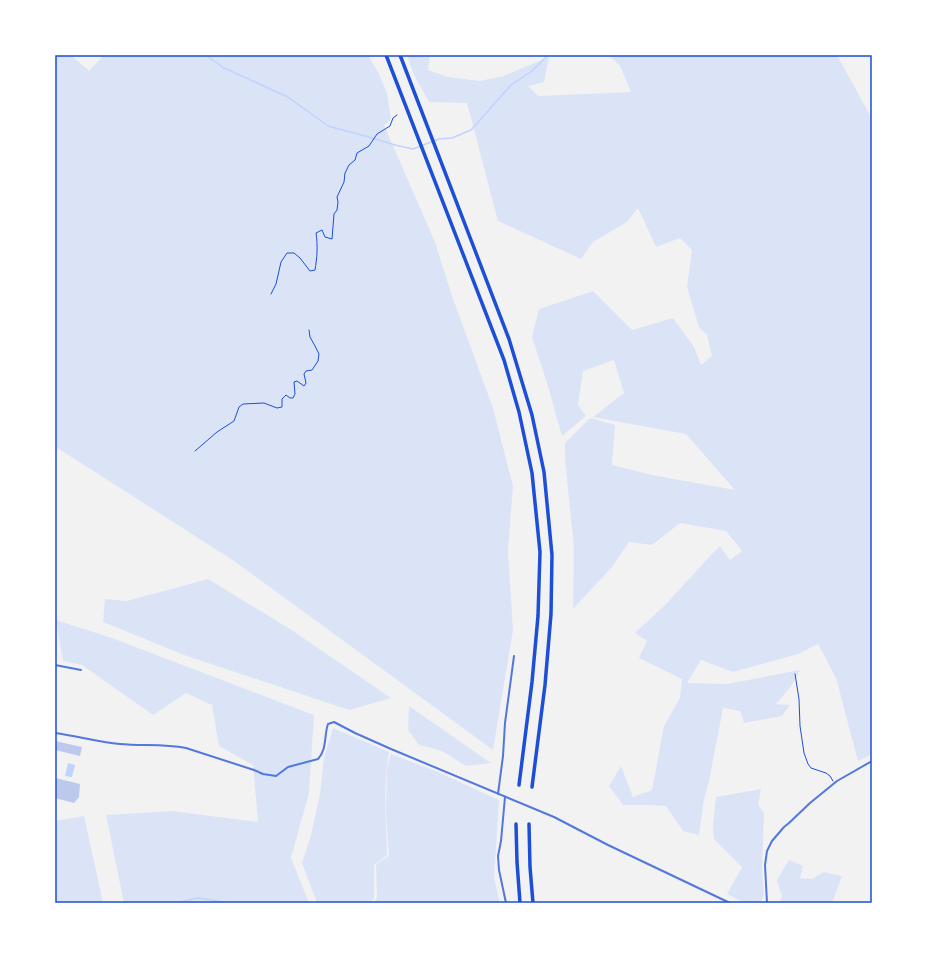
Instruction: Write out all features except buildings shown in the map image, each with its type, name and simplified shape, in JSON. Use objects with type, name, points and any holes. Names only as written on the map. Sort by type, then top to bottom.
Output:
[{"type":"highway","points":[[386,55],[504,360],[519,412],[532,473],[540,552],[538,616],[532,682],[519,785]]},
{"type":"highway","points":[[400,55],[509,339],[532,415],[544,472],[552,555],[551,614],[545,685],[532,787]]},
{"type":"highway","points":[[516,824],[520,903]]},
{"type":"highway","points":[[529,824],[533,903]]},
{"type":"street","points":[[498,794],[503,756],[505,723],[514,656]]},
{"type":"street","points":[[55,665],[81,670]]},
{"type":"street","points":[[55,733],[120,744],[168,745],[181,747],[262,774],[276,776],[288,767],[318,759],[323,752],[328,724],[334,722],[391,749],[554,817],[604,843],[730,903]]},
{"type":"street","points":[[767,903],[765,865],[769,846],[772,841],[810,803],[834,783],[872,761]]},
{"type":"street","points":[[504,796],[501,841],[498,856],[499,870],[506,903]]},
{"type":"path","points":[[271,294],[276,284],[281,262],[287,253],[294,253],[310,271],[315,270],[318,254],[316,233],[322,230],[325,237],[332,239],[334,214],[337,210],[338,202],[337,197],[344,182],[345,173],[349,165],[354,160],[357,153],[369,146],[377,134],[390,126],[393,118],[397,115]]},
{"type":"path","points":[[195,451],[234,421],[239,407],[243,404],[264,403],[278,408],[282,407],[282,399],[286,395],[293,398],[295,394],[294,382],[297,381],[304,386],[306,383],[304,374],[306,371],[312,370],[318,361],[319,354],[310,337],[309,330]]},
{"type":"path","points":[[795,674],[804,753],[811,768],[830,776],[834,783]]},
{"type":"shaded area","points":[[55,55],[71,55],[89,71],[104,55],[368,55],[379,74],[387,93],[391,119],[384,125],[435,242],[452,296],[493,408],[513,486],[508,550],[513,630],[493,750],[234,561],[56,447]]},
{"type":"shaded area","points":[[407,55],[430,55],[428,70],[448,77],[480,81],[503,76],[549,57],[544,82],[528,86],[538,96],[631,92],[620,66],[609,55],[837,55],[872,119],[872,754],[858,761],[836,678],[818,644],[798,654],[733,672],[701,660],[687,683],[727,684],[800,670],[792,685],[776,704],[790,705],[782,716],[744,723],[740,711],[723,708],[709,781],[704,799],[699,835],[683,831],[666,806],[623,805],[609,786],[621,766],[633,797],[652,790],[664,726],[680,698],[682,679],[639,658],[647,641],[635,633],[665,605],[720,546],[730,560],[742,551],[726,531],[680,523],[652,545],[629,542],[612,567],[573,609],[574,548],[565,459],[565,443],[590,418],[615,425],[612,465],[652,475],[735,490],[686,434],[593,417],[624,393],[614,360],[583,371],[578,405],[586,416],[562,436],[532,337],[539,309],[593,291],[632,330],[673,318],[694,347],[701,365],[712,356],[707,335],[699,327],[687,287],[692,250],[680,238],[656,247],[638,208],[627,222],[593,242],[581,259],[498,221],[467,103],[429,102],[413,73]]},
{"type":"shaded area","points":[[208,579],[290,629],[391,698],[349,710],[184,655],[103,622],[105,599],[127,601]]},
{"type":"shaded area","points":[[56,620],[112,638],[314,715],[309,793],[291,858],[309,903],[124,903],[106,815],[172,811],[258,822],[253,765],[219,746],[212,705],[186,693],[153,715],[82,665],[63,661]]},
{"type":"shaded area","points":[[409,706],[491,763],[466,766],[442,751],[419,745],[408,730]]},
{"type":"shaded area","points":[[333,728],[389,752],[385,791],[387,855],[374,865],[374,898],[370,903],[317,903],[302,863],[311,835],[320,794],[324,758]]},
{"type":"shaded area","points":[[391,754],[438,772],[499,800],[494,878],[500,903],[374,903],[377,897],[376,864],[389,856],[386,815],[387,768]]},
{"type":"shaded area","points":[[761,789],[758,805],[764,813],[762,869],[764,893],[761,903],[745,903],[727,894],[742,867],[714,839],[713,825],[716,797]]},
{"type":"shaded area","points":[[84,816],[103,903],[55,903],[55,821]]},
{"type":"shaded area","points":[[789,860],[803,866],[800,878],[812,879],[824,872],[842,876],[832,903],[779,903],[782,897],[777,880]]},
{"type":"water","points":[[68,763],[75,765],[72,777],[65,776]]},
{"type":"waterway","points":[[206,55],[224,68],[288,97],[328,126],[413,149],[439,139],[452,138],[471,130],[511,85],[532,71],[548,55]]},
{"type":"waterway","points":[[175,903],[198,898],[231,903]]}]
